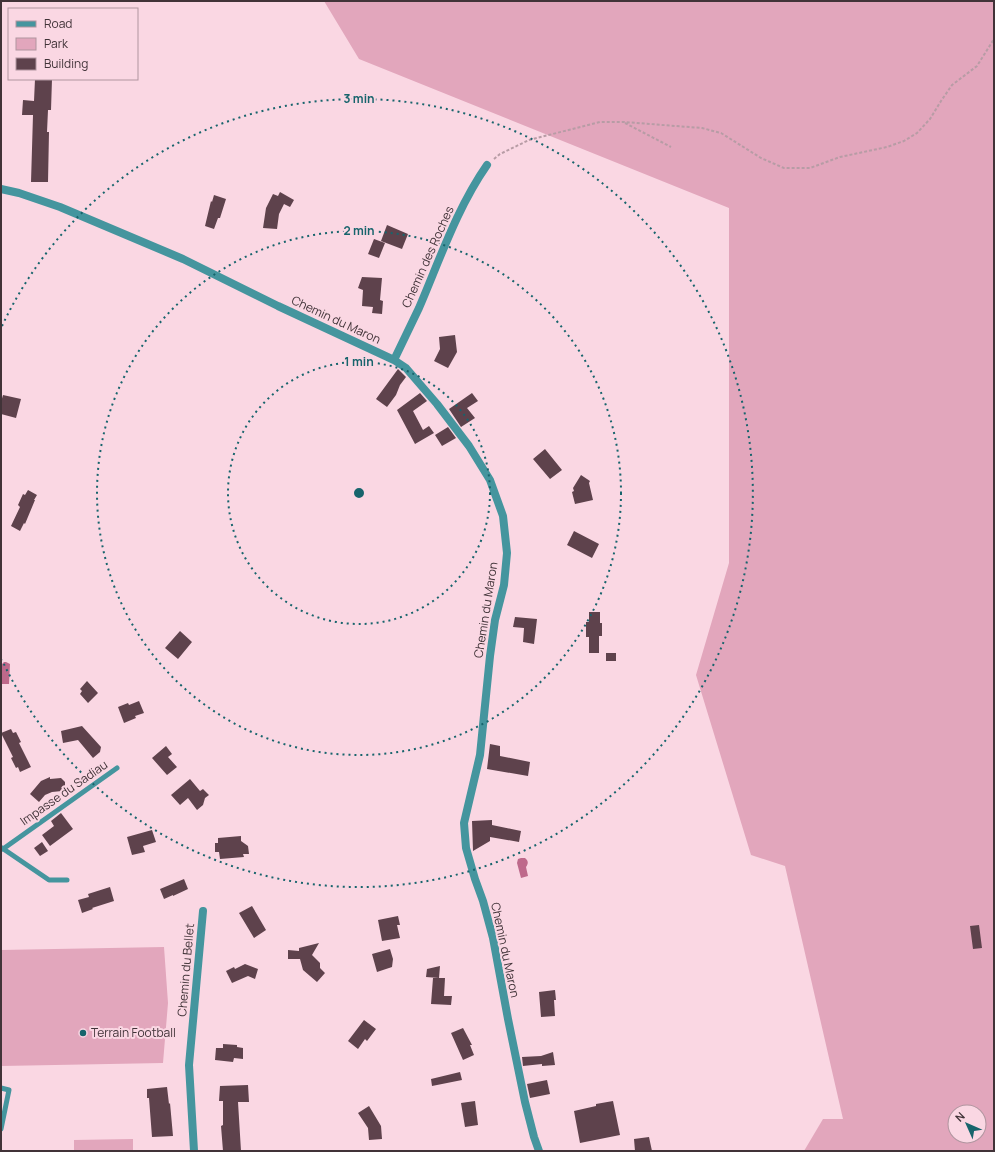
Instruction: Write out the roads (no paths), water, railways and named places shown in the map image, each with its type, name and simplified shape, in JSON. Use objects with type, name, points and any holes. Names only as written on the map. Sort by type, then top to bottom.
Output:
[{"type":"street","name":"Chemin des Roches","points":[[394,360],[419,308],[462,207],[476,179],[487,164]]},
{"type":"street","name":"Chemin du Maron","points":[[1,189],[60,207],[183,258],[278,306],[394,360],[406,368],[438,404],[469,446],[490,480],[503,516],[507,553],[504,585],[495,620],[490,656],[480,755],[464,823],[466,848],[493,938],[525,1102],[534,1138],[539,1151]]},
{"type":"street","name":"Chemin du Bellet","points":[[194,1151],[189,1065],[203,911]]},
{"type":"lane","name":"Impasse du Sadiau","points":[[67,880],[49,880],[2,848],[117,768]]},
{"type":"lane","points":[[1,1088],[9,1090],[1,1129]]},
{"type":"place","name":"Terrain Football","points":[[83,1033]]}]
